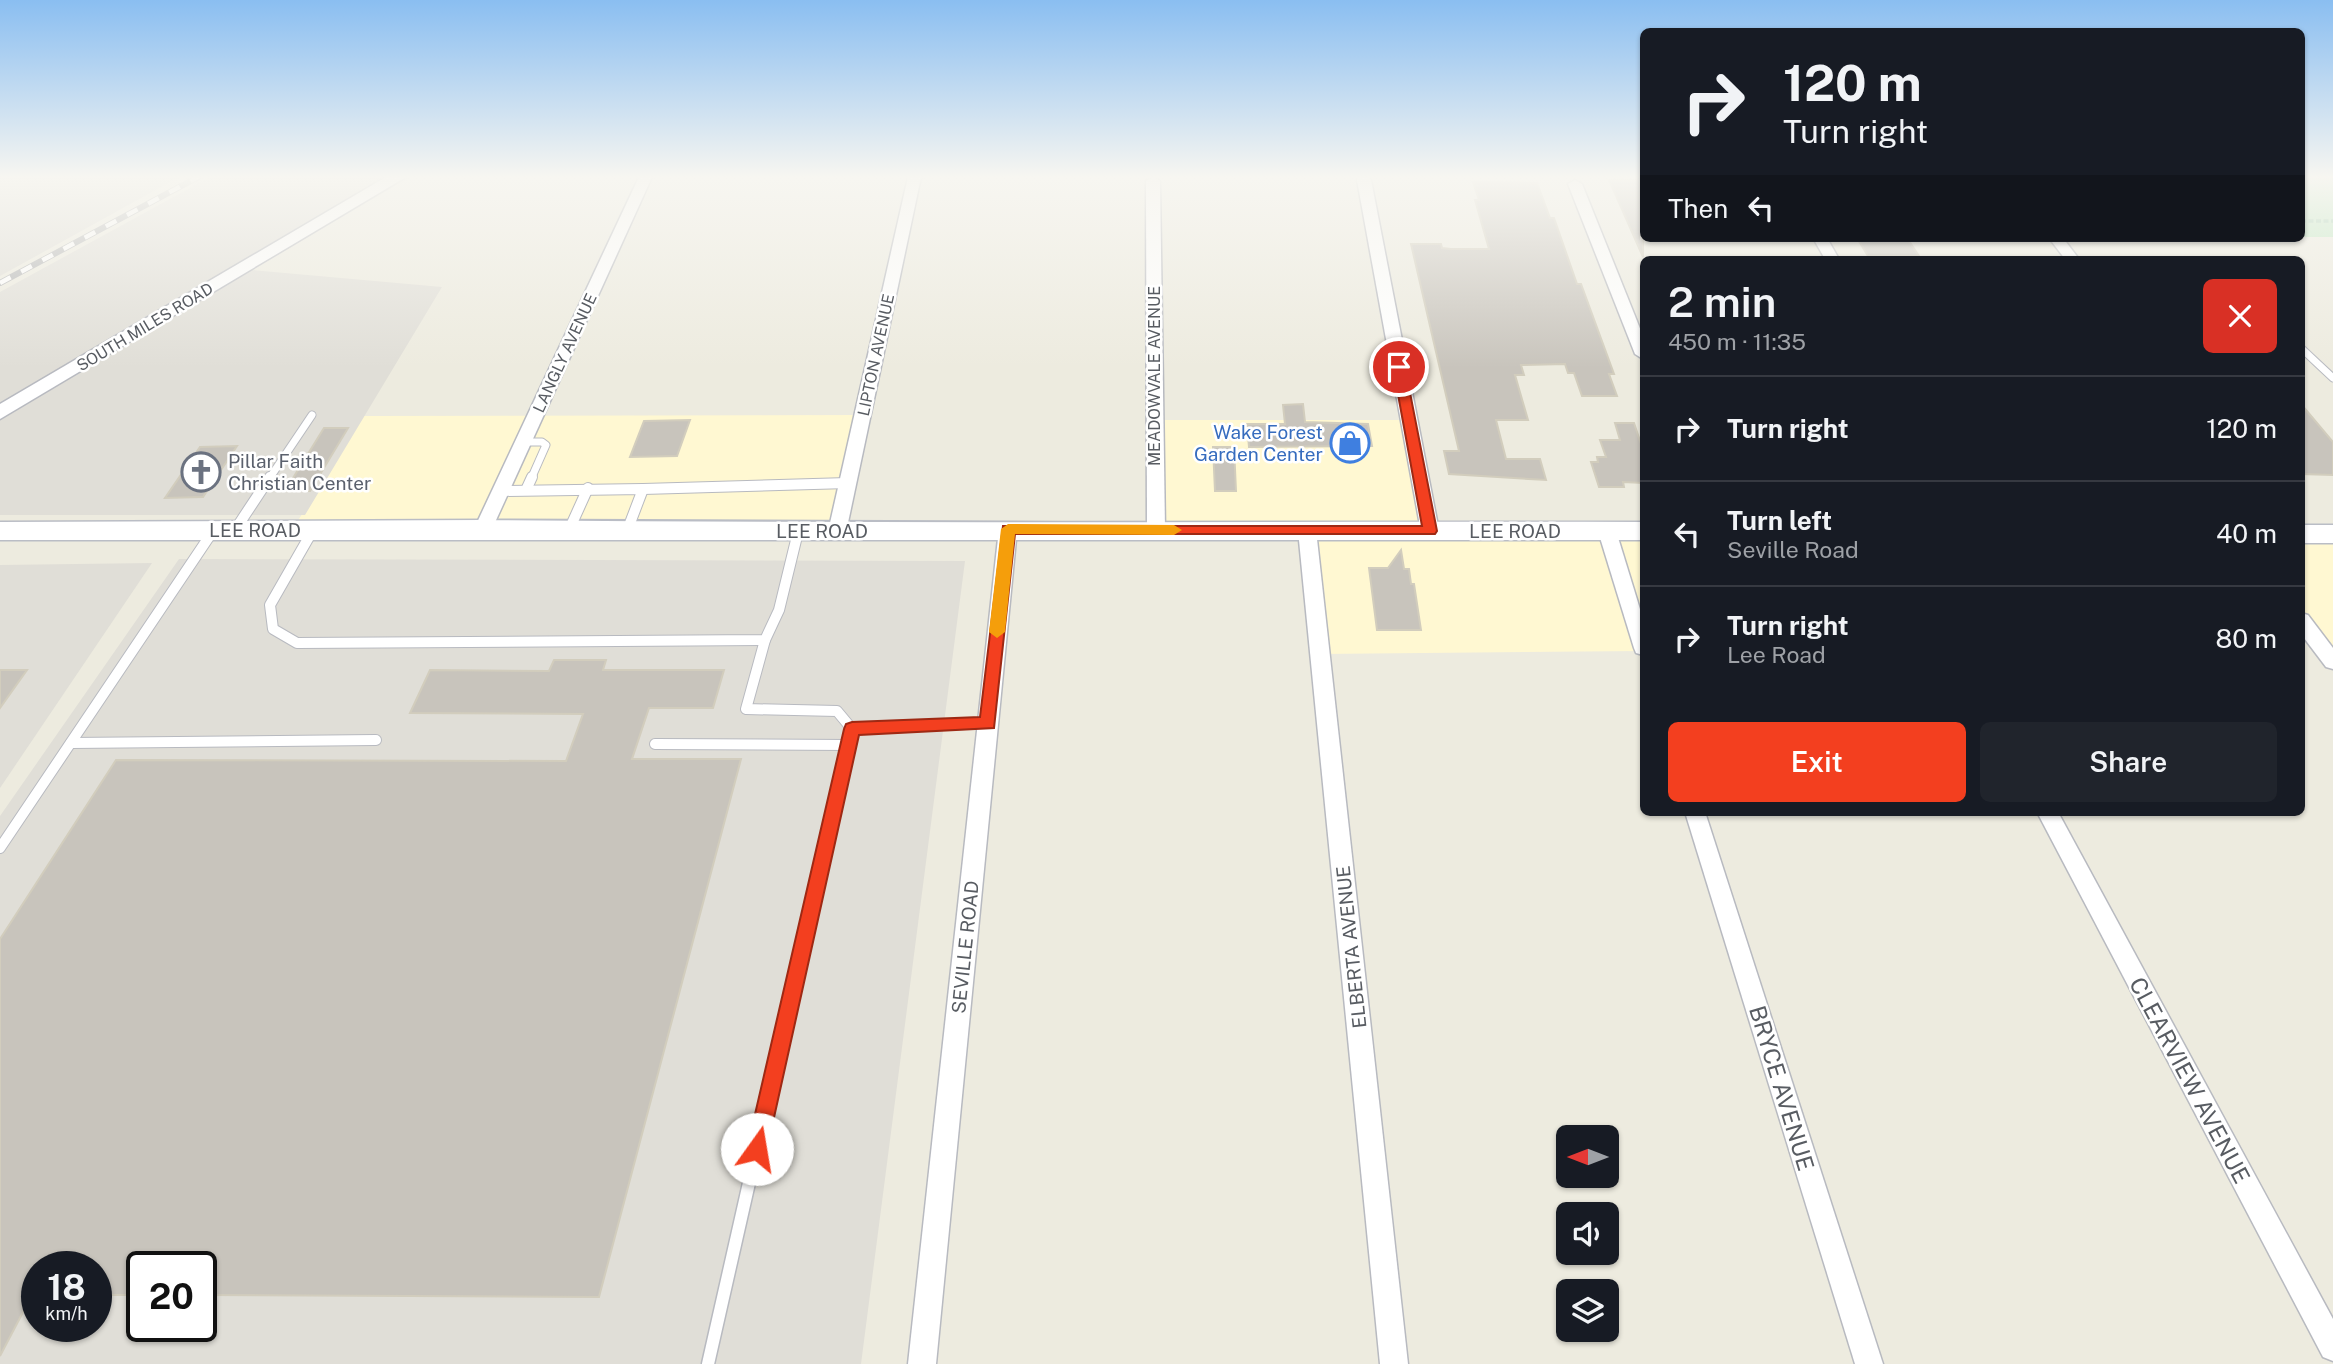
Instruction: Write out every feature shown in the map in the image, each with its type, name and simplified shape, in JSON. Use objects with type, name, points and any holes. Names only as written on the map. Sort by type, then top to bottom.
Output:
[{"type":"main road","name":"LEE ROAD","points":[[0,531],[1640,531]]},
{"type":"main road","points":[[2305,534],[2333,534]]},
{"type":"street","name":"SOUTH MILES ROAD","points":[[0,412],[290,241]]},
{"type":"street","name":"LANGLY AVENUE","points":[[483,529],[617,241]]},
{"type":"street","name":"LIPTON AVENUE","points":[[837,532],[901,241]]},
{"type":"street","name":"MEADOWVALE AVENUE","points":[[1154,241],[1156,530]]},
{"type":"street","points":[[1375,241],[1430,531]]},
{"type":"street","points":[[1598,241],[1640,346]]},
{"type":"street","points":[[2059,242],[2070,256]]},
{"type":"street","name":"SEVILLE ROAD","points":[[922,1364],[1008,529]]},
{"type":"street","name":"ELBERTA AVENUE","points":[[1307,530],[1394,1364]]},
{"type":"street","points":[[1607,531],[1640,638]]},
{"type":"street","points":[[2305,625],[2333,662]]},
{"type":"street","name":"BRYCE AVENUE","points":[[1696,816],[1869,1364]]},
{"type":"street","name":"CLEARVIEW AVENUE","points":[[2050,816],[2333,1347]]},
{"type":"lane","points":[[2305,352],[2333,378]]},
{"type":"lane","points":[[0,848],[71,743],[224,530],[312,415]]},
{"type":"lane","points":[[524,442],[542,442],[546,445],[526,490]]},
{"type":"lane","points":[[500,491],[848,483]]},
{"type":"lane","points":[[569,530],[589,488]]},
{"type":"lane","points":[[627,531],[643,489]]},
{"type":"lane","points":[[313,530],[270,605],[273,629],[297,643],[765,640]]},
{"type":"lane","points":[[798,532],[779,610],[765,640],[746,709],[837,711],[852,729]]},
{"type":"lane","points":[[852,729],[988,723]]},
{"type":"lane","points":[[708,1364],[852,729]]},
{"type":"lane","points":[[71,743],[376,740]]},
{"type":"lane","points":[[656,744],[848,745]]},
{"type":"shaded area","points":[[0,241],[64,241],[0,276]]},
{"type":"shaded area","points":[[94,241],[302,241],[252,270],[442,287],[305,515],[0,515],[0,292]]},
{"type":"shaded area","points":[[863,415],[837,532],[292,530],[364,416]]},
{"type":"shaded area","points":[[1155,420],[1409,420],[1430,531],[1640,531],[1640,651],[1320,654],[1307,530],[1156,530]]},
{"type":"shaded area","points":[[2305,534],[2333,534],[2333,662],[2305,625]]},
{"type":"shaded area","points":[[179,559],[965,561],[861,1364],[0,1364],[0,816]]},
{"type":"shaded area","points":[[152,563],[0,788],[0,565]]},
{"type":"building","points":[[1487,241],[1562,241],[1614,374],[1609,374],[1617,396],[1582,396],[1574,373],[1568,373],[1565,364],[1521,365],[1524,375],[1515,375],[1528,420],[1496,420],[1506,459],[1540,459],[1546,480],[1449,474],[1444,451],[1459,451],[1411,244],[1441,244],[1442,248],[1451,249],[1489,249]]},
{"type":"building","points":[[1636,241],[1643,242],[1643,256]]},
{"type":"building","points":[[1859,242],[1910,242],[1919,256],[1868,256]]},
{"type":"building","points":[[1303,404],[1305,422],[1368,424],[1372,446],[1249,447],[1247,424],[1285,424],[1283,405]]},
{"type":"building","points":[[2305,409],[2333,442],[2333,475],[2305,474]]},
{"type":"building","points":[[690,420],[677,456],[630,457],[644,421]]},
{"type":"building","points":[[1615,423],[1634,423],[1640,441],[1640,483],[1623,482],[1624,487],[1599,487],[1591,462],[1598,462],[1597,457],[1606,457],[1600,440],[1620,440]]},
{"type":"building","points":[[324,428],[348,428],[310,491],[285,491]]},
{"type":"building","name":"Pillar Faith Christian Center","points":[[237,446],[203,497],[165,498],[200,447]]},
{"type":"building","points":[[1213,447],[1234,447],[1236,491],[1215,491]]},
{"type":"building","points":[[1401,550],[1404,569],[1409,569],[1411,584],[1414,584],[1421,630],[1377,630],[1369,568],[1388,568]]},
{"type":"building","points":[[554,660],[606,660],[603,670],[724,670],[713,708],[649,708],[632,759],[741,759],[599,1297],[217,1295],[217,1251],[126,1251],[126,1295],[112,1295],[112,1251],[21,1251],[21,1316],[0,1356],[0,939],[116,760],[566,761],[583,714],[410,713],[430,670],[549,671]]},
{"type":"building","points":[[0,670],[27,670],[0,708]]},
{"type":"railway","points":[[0,283],[79,241]]},
{"type":"slow traffic","points":[[997,632],[1008,529],[1174,530]]},
{"type":"place","name":"Wake Forest Garden Center","points":[[1350,443]]},
{"type":"place","name":"Pillar Faith Christian Center","points":[[201,472]]},
{"type":"route","points":[[757,1149],[852,729],[988,723],[1008,529],[1430,531],[1399,367]]}]
